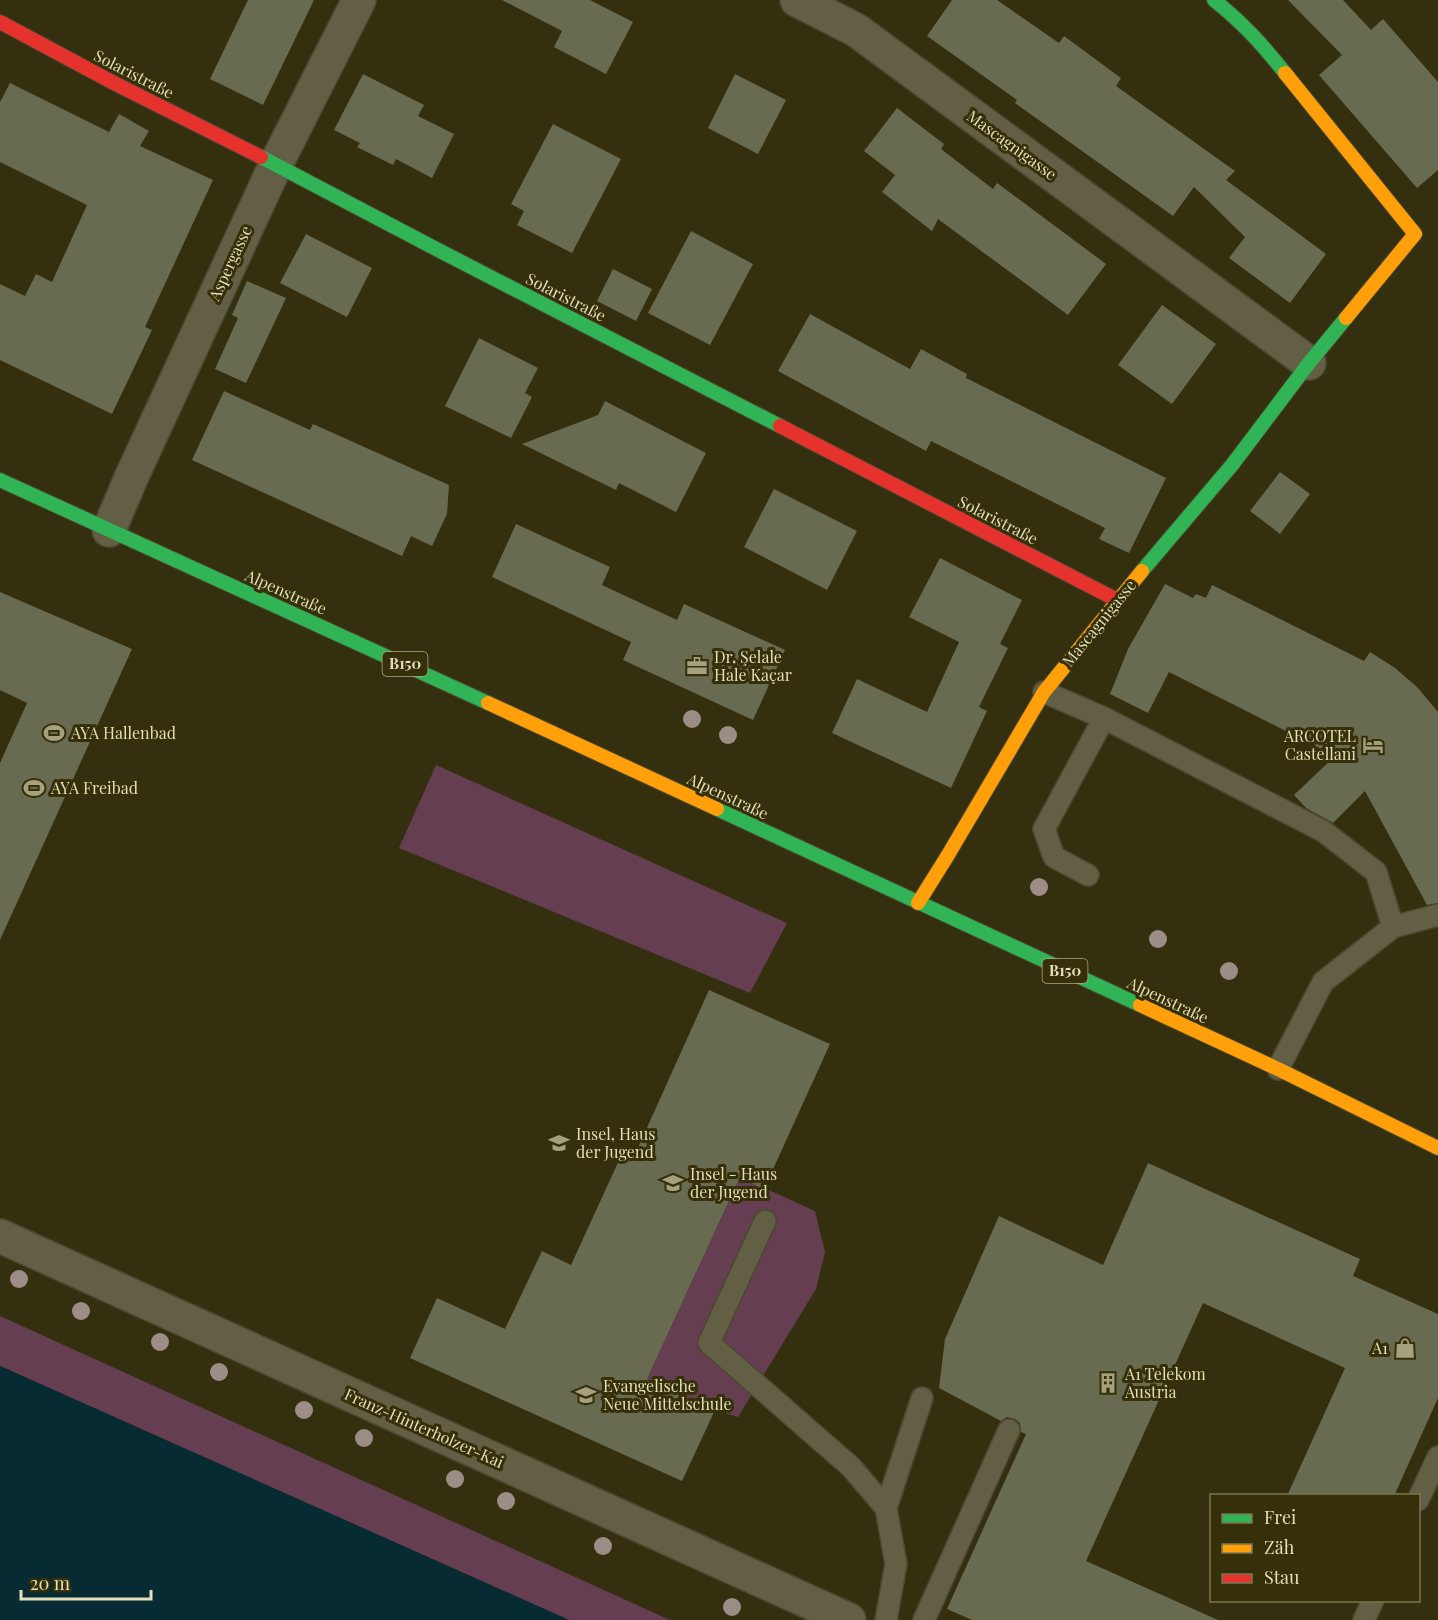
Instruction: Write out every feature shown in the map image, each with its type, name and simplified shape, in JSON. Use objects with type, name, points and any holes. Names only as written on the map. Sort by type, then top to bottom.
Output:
[{"type":"street","name":"Aspergasse","points":[[110,530],[131,478],[276,164],[359,0]]},
{"type":"street","name":"Mascagnigasse","points":[[797,0],[856,30],[1309,363]]},
{"type":"street","name":"Mascagnigasse","points":[[918,903],[1044,692],[1117,600],[1232,465],[1309,363],[1415,234],[1266,49],[1239,20],[1214,0]]},
{"type":"street","name":"Solaristraße","points":[[0,22],[112,82],[276,164],[463,263],[1117,600]]},
{"type":"street","name":"Alpenstraße","points":[[0,480],[413,667],[1278,1069],[1438,1148]]},
{"type":"street","name":"Franz-Hinterholzer-Kai","points":[[0,1236],[849,1620]]},
{"type":"lane","points":[[1044,692],[1104,718],[1323,831],[1376,872],[1393,927]]},
{"type":"lane","points":[[1088,875],[1054,857],[1044,830],[1104,718]]},
{"type":"lane","points":[[1278,1069],[1323,982],[1393,927],[1438,915]]},
{"type":"lane","points":[[765,1221],[709,1343],[851,1467],[885,1508],[896,1564],[886,1620]]},
{"type":"lane","points":[[885,1508],[922,1398]]},
{"type":"lane","points":[[924,1620],[1009,1430]]},
{"type":"lane","points":[[1420,1498],[1438,1457]]},
{"type":"lane","points":[[1364,1620],[1372,1602]]},
{"type":"shaded area","points":[[436,765],[787,923],[750,993],[399,848]]},
{"type":"shaded area","points":[[740,1177],[815,1211],[825,1252],[816,1289],[738,1417],[715,1410],[647,1379]]},
{"type":"shaded area","points":[[0,1316],[670,1620],[569,1620],[0,1366]]},
{"type":"water","points":[[0,1366],[569,1620],[0,1620]]},
{"type":"building","points":[[248,0],[314,0],[263,105],[210,79]]},
{"type":"building","points":[[502,0],[590,0],[633,22],[606,74],[554,47],[562,31]]},
{"type":"building","points":[[952,0],[997,0],[1059,43],[1064,36],[1121,78],[1116,86],[1235,171],[1226,180],[1326,254],[1290,303],[1229,258],[1245,237],[1194,187],[1173,216],[1015,103],[1017,100],[927,36]]},
{"type":"building","points":[[1288,0],[1343,0],[1371,30],[1383,19],[1438,82],[1438,170],[1417,188],[1319,75],[1342,55]]},
{"type":"building","points":[[363,74],[424,105],[418,116],[454,134],[432,178],[396,159],[393,165],[357,147],[360,143],[334,130]]},
{"type":"building","points":[[735,74],[786,100],[758,154],[708,128]]},
{"type":"building","points":[[10,83],[109,132],[119,114],[149,131],[140,146],[213,180],[145,327],[152,330],[112,414],[0,360],[0,284],[25,296],[36,274],[52,282],[87,205],[0,162],[0,102]]},
{"type":"building","points":[[897,108],[944,144],[941,149],[993,189],[997,183],[1106,264],[1068,315],[938,219],[932,231],[882,192],[895,175],[864,151]]},
{"type":"building","points":[[553,124],[621,159],[572,253],[517,225],[524,211],[511,204]]},
{"type":"building","points":[[691,231],[753,264],[710,345],[648,313]]},
{"type":"building","points":[[306,234],[372,268],[347,317],[280,283]]},
{"type":"building","points":[[613,269],[652,289],[636,321],[597,301]]},
{"type":"building","points":[[247,281],[286,298],[246,383],[215,369],[238,318],[232,315]]},
{"type":"building","points":[[1162,305],[1216,344],[1172,404],[1118,365]]},
{"type":"building","points":[[810,314],[910,369],[921,349],[967,374],[966,378],[1166,478],[1129,553],[1099,539],[1105,528],[931,441],[926,451],[778,371]]},
{"type":"building","points":[[479,338],[538,368],[525,393],[532,397],[511,438],[445,406]]},
{"type":"building","points":[[224,391],[310,430],[313,424],[449,485],[447,514],[432,546],[411,536],[402,556],[192,460]]},
{"type":"building","points":[[605,401],[706,453],[676,512],[619,483],[616,490],[522,444],[598,415]]},
{"type":"building","points":[[1280,472],[1310,494],[1280,534],[1250,511]]},
{"type":"building","points":[[774,489],[857,531],[827,590],[744,547]]},
{"type":"building","points":[[516,524],[610,567],[602,585],[677,620],[684,604],[785,650],[753,720],[623,660],[631,642],[492,577]]},
{"type":"building","points":[[940,558],[1022,600],[1000,644],[1008,648],[979,707],[987,711],[951,788],[832,733],[857,679],[927,712],[959,642],[909,617]]},
{"type":"building","name":"ARCOTEL Castellani","points":[[1165,584],[1193,598],[1196,594],[1206,598],[1212,585],[1364,661],[1370,652],[1395,668],[1417,687],[1438,712],[1438,903],[1427,905],[1365,791],[1333,823],[1306,808],[1294,795],[1335,756],[1169,672],[1148,713],[1110,694],[1128,649]]},
{"type":"building","name":"AYA Freibad","points":[[0,592],[132,649],[0,940],[0,763],[27,703],[0,690]]},
{"type":"building","name":"Insel - Haus der Jugend","points":[[709,990],[830,1044],[764,1189],[740,1177],[647,1379],[715,1410],[682,1481],[410,1358],[437,1298],[505,1329],[542,1251],[571,1265],[621,1156],[632,1161]]},
{"type":"building","name":"A1 Telekom Austria","points":[[1148,1163],[1360,1259],[1353,1276],[1438,1314],[1438,1398],[1395,1494],[1288,1494],[1345,1368],[1203,1303],[1086,1561],[1218,1620],[972,1620],[947,1609],[1026,1434],[1021,1432],[1020,1423],[1015,1419],[1007,1417],[1001,1421],[939,1388],[945,1339],[999,1216],[1103,1265]]},
{"type":"traffic: fast","points":[[1214,0],[1252,34],[1285,73]]},
{"type":"traffic: fast","points":[[261,157],[780,426]]},
{"type":"traffic: fast","points":[[1142,571],[1232,465],[1346,318]]},
{"type":"traffic: fast","points":[[0,480],[488,703]]},
{"type":"traffic: fast","points":[[717,809],[1140,1005]]},
{"type":"traffic: slow","points":[[1285,73],[1415,234],[1346,318]]},
{"type":"traffic: slow","points":[[918,903],[1044,692],[1142,571]]},
{"type":"traffic: slow","points":[[488,703],[717,809]]},
{"type":"traffic: slow","points":[[1140,1005],[1278,1069],[1438,1148]]},
{"type":"traffic: jam","points":[[0,22],[112,82],[261,157]]},
{"type":"traffic: jam","points":[[780,426],[1117,600]]},
{"type":"place","name":"Dr. Şelale Hale Kaçar","points":[[697,666]]},
{"type":"place","name":"AYA Hallenbad","points":[[54,733]]},
{"type":"place","name":"ARCOTEL Castellani","points":[[1373,745]]},
{"type":"place","name":"AYA Freibad","points":[[34,788]]},
{"type":"place","name":"Insel, Haus der Jugend","points":[[559,1143]]},
{"type":"place","name":"Insel - Haus der Jugend","points":[[673,1183]]},
{"type":"place","name":"A1","points":[[1405,1348]]},
{"type":"place","name":"A1 Telekom Austria","points":[[1108,1383]]},
{"type":"place","name":"Evangelische Neue Mittelschule","points":[[586,1395]]}]
